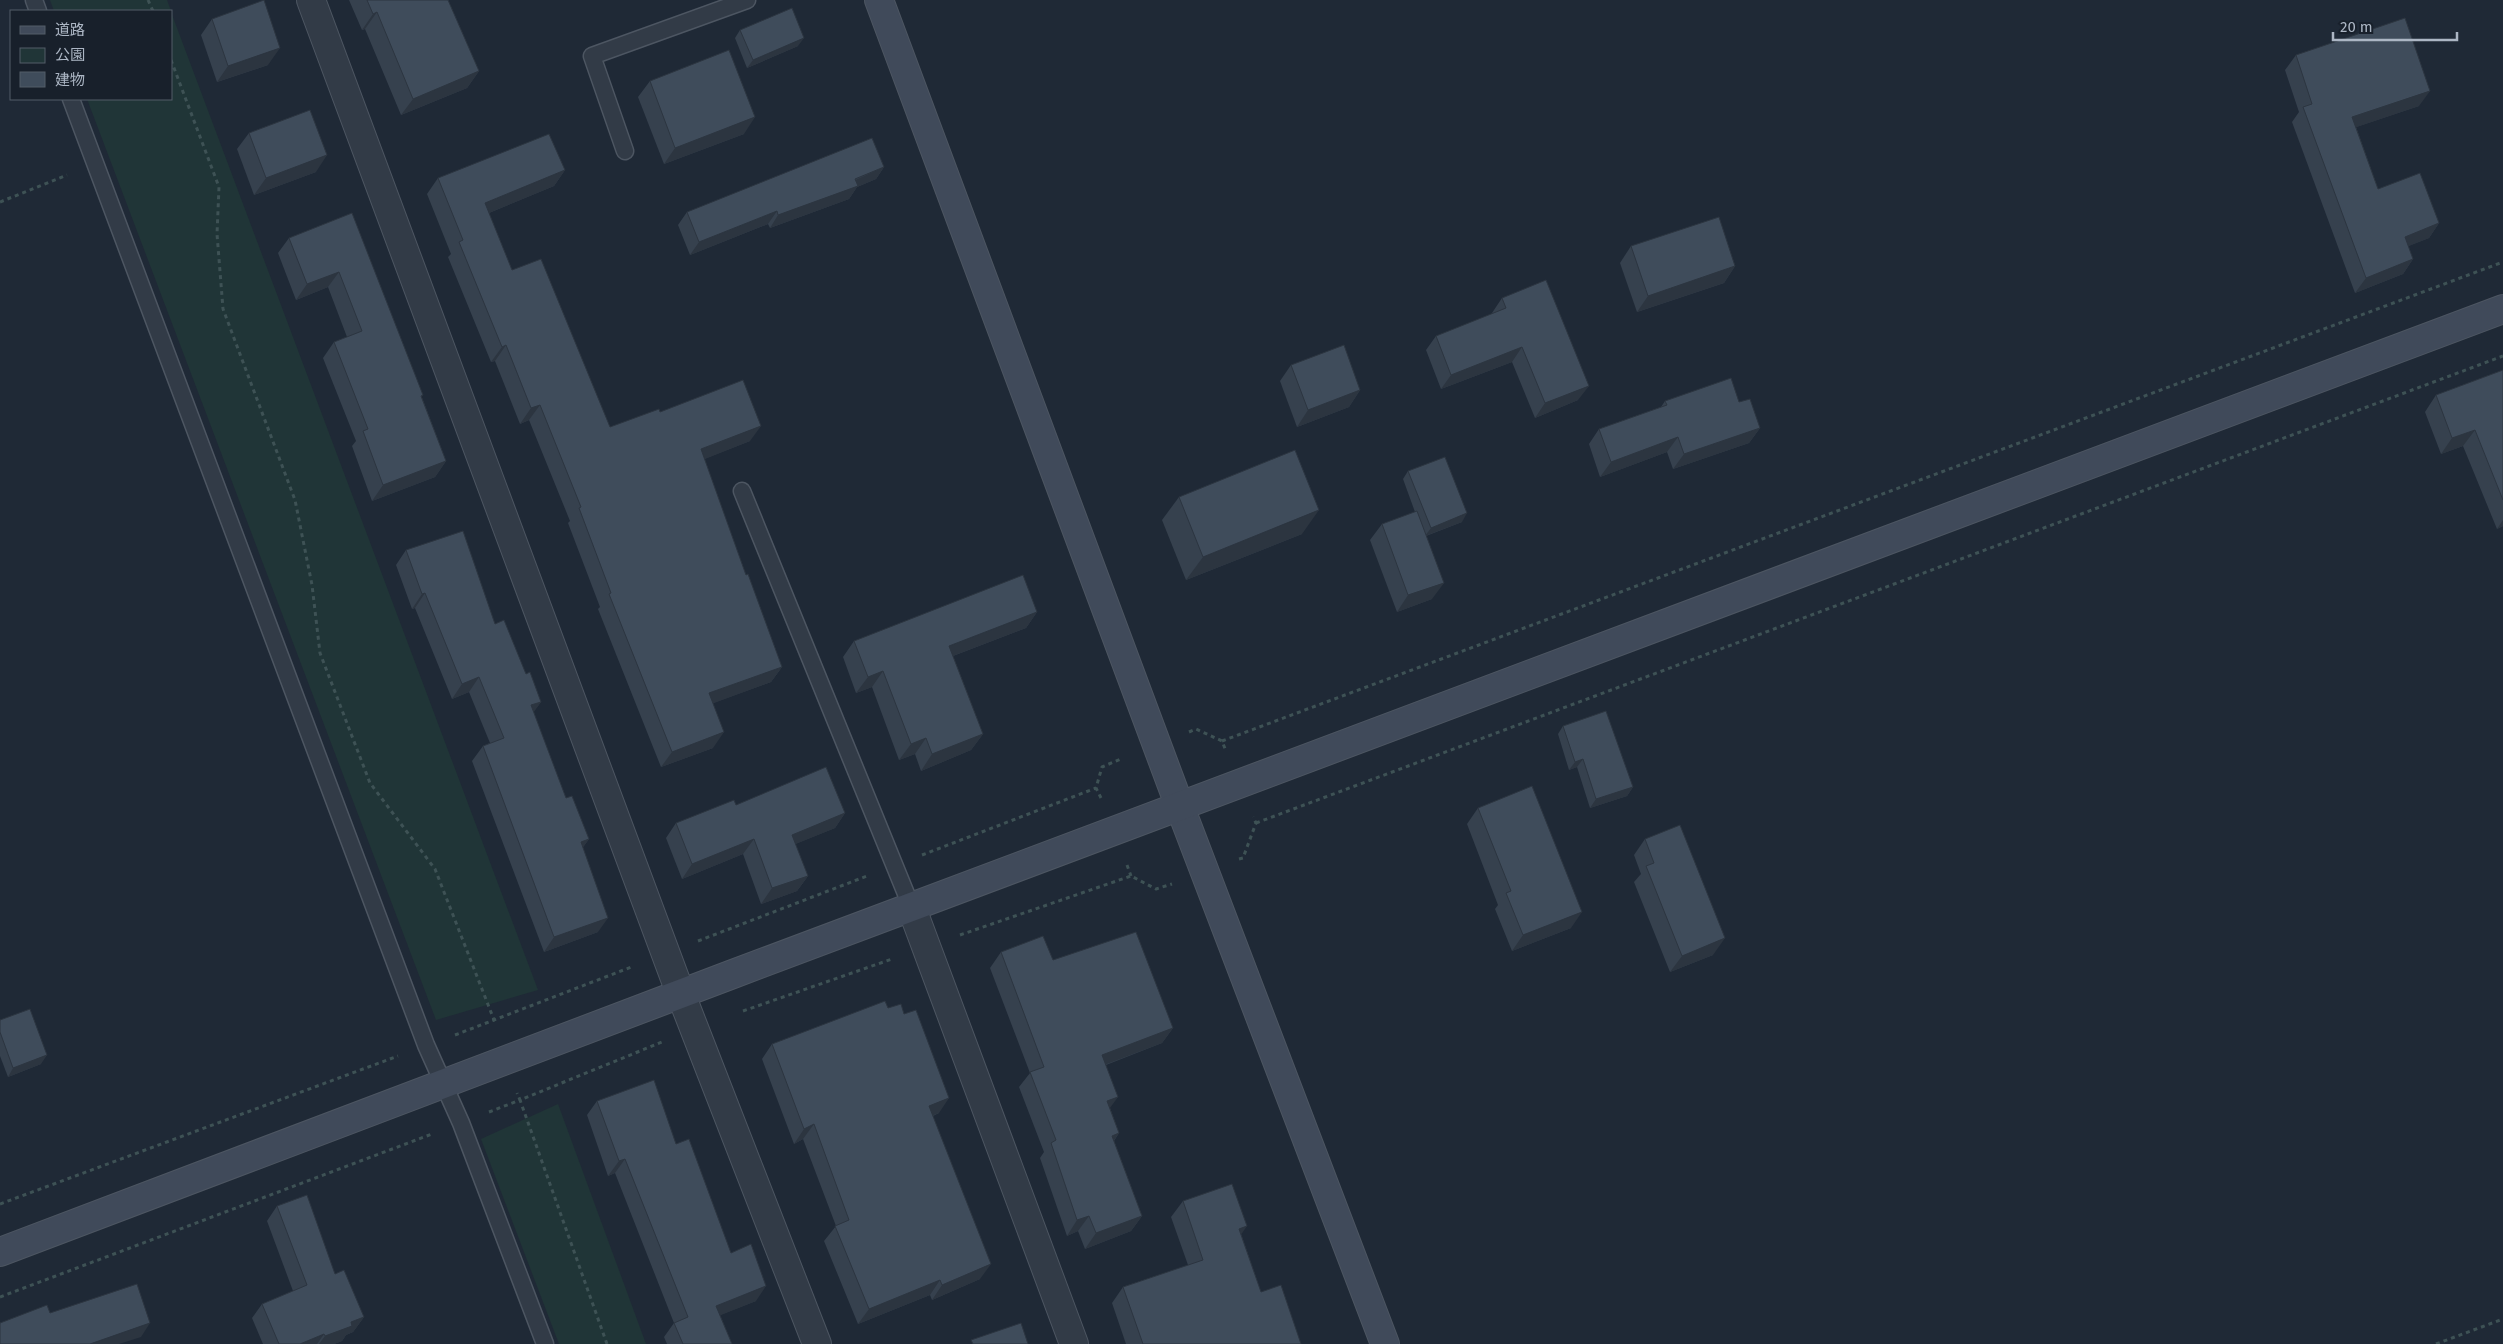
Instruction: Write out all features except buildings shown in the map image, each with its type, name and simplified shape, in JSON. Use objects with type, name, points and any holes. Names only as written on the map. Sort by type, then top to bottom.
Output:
[{"type":"street","points":[[311,0],[680,992],[817,1344]]},
{"type":"street","points":[[879,0],[1180,807],[1385,1344]]},
{"type":"street","points":[[0,1252],[680,992],[1180,807],[2503,308]]},
{"type":"street","points":[[911,906],[1074,1344]]},
{"type":"lane","points":[[625,151],[592,56],[748,0]]},
{"type":"lane","points":[[71,100],[426,1045],[443,1083],[545,1344]]},
{"type":"lane","points":[[742,491],[896,865],[911,906]]},
{"type":"path","points":[[172,63],[219,187],[217,234],[223,309],[295,500],[312,585],[320,654],[370,783],[435,869],[494,1020]]},
{"type":"path","points":[[0,202],[96,164]]},
{"type":"path","points":[[1222,742],[2503,262]]},
{"type":"path","points":[[1256,824],[2503,356]]},
{"type":"path","points":[[0,1204],[494,1020],[1096,788]]},
{"type":"path","points":[[607,1344],[520,1100],[695,1028],[1131,876],[1156,889],[1206,872]]},
{"type":"path","points":[[2436,1344],[2503,1319]]},
{"type":"green space","points":[[50,0],[167,0],[171,10],[54,10]]},
{"type":"green space","points":[[172,15],[538,990],[436,1020],[87,100],[172,100]]},
{"type":"green space","points":[[558,1104],[646,1344],[559,1344],[481,1139]]}]
